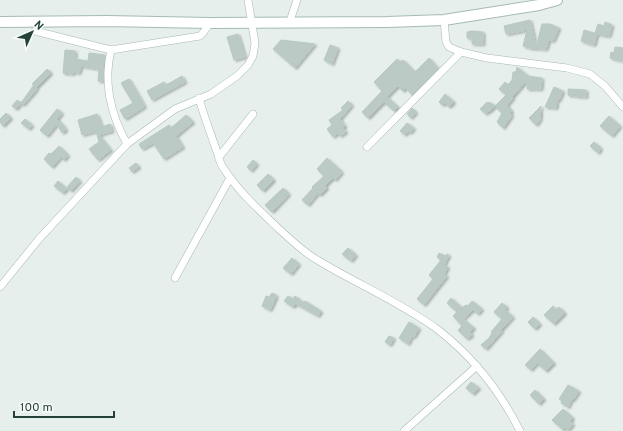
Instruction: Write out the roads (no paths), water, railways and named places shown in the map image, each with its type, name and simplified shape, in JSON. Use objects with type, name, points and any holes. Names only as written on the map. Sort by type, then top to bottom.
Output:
[{"type":"main road","points":[[0,22],[290,21],[342,23],[444,20],[539,5],[557,0]]},
{"type":"street","points":[[0,287],[40,239],[127,144],[175,109],[211,94],[237,76],[248,65],[253,56],[255,43],[248,0]]},
{"type":"street","points":[[290,21],[297,0]]},
{"type":"street","points":[[444,20],[446,42],[449,47],[461,52],[487,58],[567,68],[590,74],[605,86],[623,107]]},
{"type":"street","points":[[35,31],[111,50],[195,37],[203,33],[210,22]]},
{"type":"street","points":[[111,50],[107,68],[108,90],[114,113],[127,144]]},
{"type":"street","points":[[367,147],[461,52]]},
{"type":"street","points":[[199,98],[222,168],[256,208],[318,261],[437,329],[477,366],[509,410],[520,431]]},
{"type":"street","points":[[219,157],[253,114]]},
{"type":"street","points":[[175,278],[230,178]]},
{"type":"street","points":[[404,431],[477,366]]}]
